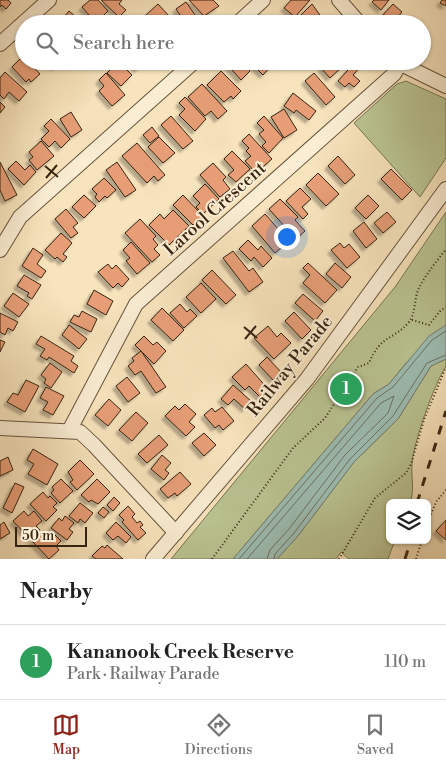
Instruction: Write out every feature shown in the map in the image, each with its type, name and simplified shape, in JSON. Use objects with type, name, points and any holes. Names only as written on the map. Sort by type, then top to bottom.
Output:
[{"type":"street","points":[[32,15],[49,0]]},
{"type":"street","points":[[247,15],[263,0]]},
{"type":"street","points":[[339,0],[352,15]]},
{"type":"street","points":[[0,44],[15,31]]},
{"type":"street","points":[[0,250],[20,217],[184,70]]},
{"type":"street","name":"Larool Crescent","points":[[73,431],[84,403],[136,304],[394,74],[395,70]]},
{"type":"street","points":[[412,70],[446,86]]},
{"type":"street","name":"Railway Parade","points":[[154,559],[307,378],[446,189]]},
{"type":"street","points":[[0,428],[73,431],[94,444],[176,533]]},
{"type":"path","points":[[212,559],[293,448],[326,418],[358,367],[369,363],[375,350],[384,339],[396,334],[411,320],[419,288],[446,249]]},
{"type":"path","points":[[411,320],[429,325],[441,310],[446,308]]},
{"type":"path","points":[[339,559],[376,498],[406,473],[411,464],[424,420],[446,367]]},
{"type":"path","points":[[431,514],[436,502],[446,490]]},
{"type":"path","points":[[416,559],[421,544]]},
{"type":"green space","points":[[406,81],[446,99],[446,158],[420,197],[354,123],[397,84]]},
{"type":"green space","points":[[446,212],[446,325],[406,363],[389,384],[373,394],[233,559],[171,559],[395,287]]},
{"type":"green space","points":[[446,359],[446,367],[430,399],[416,444],[412,465],[413,489],[411,499],[386,499],[386,544],[394,544],[388,559],[349,559],[341,552],[336,559],[277,559],[298,536],[354,462],[398,419],[431,366]]},
{"type":"water","points":[[446,325],[446,359],[431,366],[398,419],[354,462],[298,536],[277,559],[233,559],[373,394],[389,384],[429,336]]},
{"type":"building","points":[[0,0],[8,0],[11,3],[6,9],[2,5],[0,7]]},
{"type":"building","points":[[90,0],[98,0],[108,11],[104,15],[89,15],[82,7]]},
{"type":"building","points":[[101,0],[122,0],[119,4],[126,10],[121,15],[117,15]]},
{"type":"building","points":[[189,0],[213,0],[219,6],[203,15]]},
{"type":"building","points":[[291,0],[310,0],[297,15],[293,15],[284,8]]},
{"type":"building","points":[[374,0],[389,0],[381,10],[372,2]]},
{"type":"building","points":[[442,0],[446,0],[446,6],[440,3]]},
{"type":"building","points":[[186,2],[195,15],[180,15],[176,9]]},
{"type":"building","points":[[158,4],[168,15],[146,15]]},
{"type":"building","points":[[312,4],[320,15],[301,15]]},
{"type":"building","points":[[393,4],[402,12],[400,15],[383,15]]},
{"type":"building","points":[[69,11],[74,15],[66,15]]},
{"type":"building","points":[[15,64],[15,70],[36,70],[40,74],[31,82],[29,79],[26,82],[12,67]]},
{"type":"building","points":[[110,70],[127,70],[132,75],[121,86],[107,73]]},
{"type":"building","points":[[232,70],[250,71],[241,80]]},
{"type":"building","points":[[258,70],[268,70],[263,75]]},
{"type":"building","points":[[323,70],[339,70],[330,78]]},
{"type":"building","points":[[348,70],[358,70],[353,75],[360,81],[354,87],[349,83],[345,87],[338,81]]},
{"type":"building","points":[[221,71],[241,91],[233,99],[231,96],[224,102],[207,85]]},
{"type":"building","points":[[5,72],[27,92],[19,101],[9,92],[4,99],[0,95],[0,78]]},
{"type":"building","points":[[106,73],[125,95],[112,106],[99,91],[104,86],[99,80]]},
{"type":"building","points":[[314,73],[335,97],[326,105],[305,81]]},
{"type":"building","points":[[202,84],[227,111],[218,119],[211,111],[205,116],[188,97]]},
{"type":"building","points":[[293,93],[316,111],[309,120],[296,110],[294,113],[284,106]]},
{"type":"building","points":[[185,97],[206,119],[195,131],[179,115],[185,109],[179,103]]},
{"type":"building","points":[[0,102],[5,107],[0,113]]},
{"type":"building","points":[[284,109],[297,130],[284,138],[271,117]]},
{"type":"building","points":[[71,112],[82,130],[71,137],[60,119]]},
{"type":"building","points":[[171,116],[193,141],[183,149],[161,125]]},
{"type":"building","points":[[264,116],[283,138],[269,153],[262,146],[266,142],[259,134],[264,130],[257,123]]},
{"type":"building","points":[[51,119],[70,139],[61,148],[55,141],[49,147],[41,139],[49,131],[44,126]]},
{"type":"building","points":[[152,127],[159,136],[150,143],[143,135]]},
{"type":"building","points":[[249,134],[272,159],[256,173],[245,161],[251,156],[246,151],[249,148],[242,141]]},
{"type":"building","points":[[159,137],[175,153],[163,163],[148,147]]},
{"type":"building","points":[[41,141],[54,156],[37,170],[29,160],[33,157],[29,152]]},
{"type":"building","points":[[137,143],[165,175],[158,181],[154,176],[147,183],[122,156]]},
{"type":"building","points":[[232,151],[250,169],[236,182],[228,175],[234,170],[224,159]]},
{"type":"building","points":[[338,156],[355,175],[345,184],[328,166]]},
{"type":"building","points":[[16,161],[25,170],[30,165],[36,172],[24,185],[8,169]]},
{"type":"building","points":[[0,162],[17,195],[5,201],[0,190]]},
{"type":"building","points":[[117,162],[136,190],[125,197],[106,170]]},
{"type":"building","points":[[213,163],[226,177],[223,180],[230,189],[220,197],[200,175]]},
{"type":"building","points":[[391,169],[412,190],[402,200],[381,179]]},
{"type":"building","points":[[318,173],[339,194],[326,206],[306,185]]},
{"type":"building","points":[[104,178],[116,190],[99,202],[95,197],[97,194],[92,189]]},
{"type":"building","points":[[205,184],[219,199],[203,214],[196,207],[200,203],[193,196]]},
{"type":"building","points":[[300,188],[311,199],[302,207],[308,214],[303,219],[286,201]]},
{"type":"building","points":[[84,195],[96,206],[84,218],[72,207]]},
{"type":"building","points":[[183,195],[203,216],[193,225],[173,205]]},
{"type":"building","points":[[368,195],[379,206],[366,219],[355,208]]},
{"type":"building","points":[[280,199],[298,217],[295,220],[305,231],[294,241],[285,231],[287,229],[269,209]]},
{"type":"building","points":[[66,209],[78,223],[73,227],[78,233],[71,238],[55,219]]},
{"type":"building","points":[[173,210],[189,226],[169,245],[149,225],[160,214],[164,219]]},
{"type":"building","points":[[387,212],[396,222],[383,233],[374,223]]},
{"type":"building","points":[[265,214],[289,241],[275,253],[252,226]]},
{"type":"building","points":[[140,219],[156,236],[153,239],[158,245],[154,249],[160,255],[152,262],[125,233]]},
{"type":"building","points":[[364,222],[377,239],[366,248],[353,231]]},
{"type":"building","points":[[61,233],[72,243],[63,254],[67,257],[63,262],[57,257],[55,259],[45,250]]},
{"type":"building","points":[[248,240],[258,250],[261,246],[272,258],[263,267],[254,257],[251,261],[239,249]]},
{"type":"building","points":[[131,242],[150,263],[137,274],[126,261],[130,258],[123,250]]},
{"type":"building","points":[[340,243],[344,248],[349,244],[360,257],[347,268],[331,250]]},
{"type":"building","points":[[33,248],[43,255],[37,264],[46,271],[41,278],[22,266]]},
{"type":"building","points":[[233,251],[249,271],[253,268],[263,282],[249,292],[223,258]]},
{"type":"building","points":[[308,263],[337,290],[325,303],[303,283],[310,275],[303,268]]},
{"type":"building","points":[[335,263],[351,277],[342,288],[326,274]]},
{"type":"building","points":[[108,264],[112,269],[116,265],[129,279],[122,287],[118,283],[113,288],[98,272]]},
{"type":"building","points":[[212,270],[236,295],[226,304],[202,280]]},
{"type":"building","points":[[24,275],[41,285],[32,299],[27,296],[29,293],[17,286]]},
{"type":"building","points":[[201,283],[216,299],[201,313],[186,297]]},
{"type":"building","points":[[94,290],[113,301],[106,315],[87,304]]},
{"type":"building","points":[[13,293],[29,304],[19,317],[4,306]]},
{"type":"building","points":[[303,294],[323,311],[315,321],[295,303]]},
{"type":"building","points":[[180,304],[187,312],[190,309],[197,316],[184,328],[170,313]]},
{"type":"building","points":[[162,308],[184,330],[173,341],[151,320]]},
{"type":"building","points":[[82,311],[97,319],[91,332],[70,322],[74,315],[79,317]]},
{"type":"building","points":[[294,312],[311,330],[302,339],[285,321]]},
{"type":"building","points":[[0,313],[18,322],[13,331],[8,328],[5,335],[0,332]]},
{"type":"building","points":[[69,325],[87,339],[79,349],[62,335]]},
{"type":"building","points":[[268,326],[277,337],[281,333],[291,343],[274,359],[254,338]]},
{"type":"building","points":[[41,336],[74,356],[71,361],[78,366],[74,373],[49,357],[47,360],[40,356],[45,349],[36,344]]},
{"type":"building","points":[[144,336],[153,345],[157,342],[166,351],[154,364],[135,345]]},
{"type":"building","points":[[0,340],[5,342],[0,352]]},
{"type":"building","points":[[141,351],[166,387],[156,393],[141,371],[135,375],[128,366],[134,361],[132,358]]},
{"type":"building","points":[[267,357],[281,372],[273,380],[259,365]]},
{"type":"building","points":[[50,363],[62,372],[51,388],[44,383],[46,379],[41,375]]},
{"type":"building","points":[[246,364],[269,390],[261,398],[249,386],[245,390],[232,377]]},
{"type":"building","points":[[127,377],[140,393],[128,402],[116,386]]},
{"type":"building","points":[[26,380],[39,386],[25,412],[7,402],[13,393],[18,395]]},
{"type":"building","points":[[233,385],[251,401],[245,409],[234,399],[228,405],[221,399]]},
{"type":"building","points":[[46,387],[64,396],[53,415],[43,410],[48,402],[40,398]]},
{"type":"building","points":[[109,399],[121,410],[108,426],[95,415]]},
{"type":"building","points":[[185,404],[196,414],[189,422],[195,427],[186,436],[165,416],[175,406],[179,410]]},
{"type":"building","points":[[222,407],[234,421],[223,430],[219,425],[215,428],[204,415],[212,408],[215,412]]},
{"type":"building","points":[[136,412],[148,423],[132,441],[119,430]]},
{"type":"building","points":[[204,433],[216,445],[204,456],[192,443]]},
{"type":"building","points":[[159,435],[168,445],[147,463],[138,454]]},
{"type":"building","points":[[33,449],[58,464],[47,485],[28,474],[34,464],[27,460]]},
{"type":"building","points":[[162,455],[171,463],[165,470],[169,473],[164,480],[151,469]]},
{"type":"building","points":[[8,457],[13,470],[0,476],[0,461]]},
{"type":"building","points":[[80,460],[94,474],[77,490],[70,482],[73,480],[68,472]]},
{"type":"building","points":[[180,472],[191,484],[177,496],[175,493],[168,498],[160,489]]},
{"type":"building","points":[[61,479],[73,491],[60,503],[51,493],[54,490],[52,487]]},
{"type":"building","points":[[97,479],[110,492],[98,504],[91,500],[89,502],[81,495]]},
{"type":"building","points":[[15,483],[24,487],[12,513],[3,508]]},
{"type":"building","points":[[43,492],[48,498],[50,496],[57,503],[53,507],[57,510],[46,521],[30,504]]},
{"type":"building","points":[[114,497],[120,503],[113,511],[107,505]]},
{"type":"building","points":[[80,503],[93,513],[85,523],[80,519],[78,523],[69,516]]},
{"type":"building","points":[[128,506],[135,514],[132,517],[137,523],[140,521],[143,525],[140,527],[146,533],[138,540],[122,522],[124,520],[119,515]]},
{"type":"building","points":[[103,507],[109,512],[104,518],[98,513]]},
{"type":"building","points":[[24,511],[28,516],[34,511],[42,521],[36,526],[40,530],[30,539],[13,521]]},
{"type":"building","points":[[65,516],[74,523],[69,529],[73,532],[67,540],[51,528],[59,518],[62,521]]},
{"type":"building","points":[[446,520],[446,540],[436,531]]},
{"type":"building","points":[[4,522],[10,533],[0,539],[0,525]]},
{"type":"building","points":[[116,522],[131,537],[126,543],[118,536],[113,540],[106,533]]},
{"type":"building","points":[[44,531],[49,536],[52,532],[61,541],[56,546],[59,550],[49,559],[32,541]]},
{"type":"building","points":[[107,545],[123,559],[96,559],[92,556],[102,546],[105,548]]},
{"type":"railway","points":[[418,499],[446,411]]},
{"type":"railway","points":[[405,559],[410,544]]},
{"type":"place","name":"Kananook Creek Reserve","points":[[346,389]]}]
